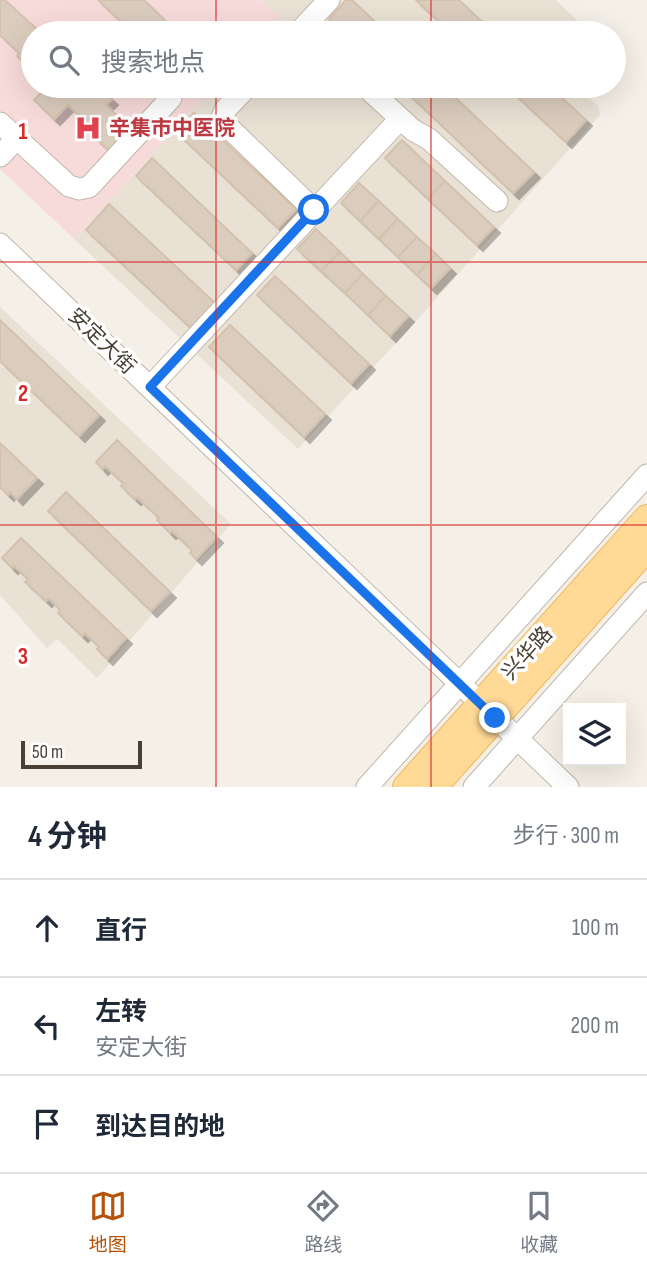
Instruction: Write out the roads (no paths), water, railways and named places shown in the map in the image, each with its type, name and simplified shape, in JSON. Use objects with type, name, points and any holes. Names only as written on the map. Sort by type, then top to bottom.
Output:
[{"type":"main road","name":"兴华路","points":[[434,787],[488,711],[647,519]]},
{"type":"main road","name":"兴华路","points":[[406,787],[488,711],[647,548]]},
{"type":"street","points":[[311,21],[329,0]]},
{"type":"street","points":[[0,123],[69,186],[79,189],[89,187],[171,98]]},
{"type":"street","points":[[236,98],[225,110],[221,120],[314,210]]},
{"type":"street","points":[[378,98],[413,130],[429,139],[497,201]]},
{"type":"street","points":[[150,387],[400,119]]},
{"type":"street","points":[[0,156],[17,138]]},
{"type":"street","name":"安定大街","points":[[0,244],[568,787]]},
{"type":"street","points":[[367,787],[647,475]]},
{"type":"street","points":[[474,787],[647,593]]},
{"type":"place","name":"辛集市中医院","points":[[88,128]]}]
